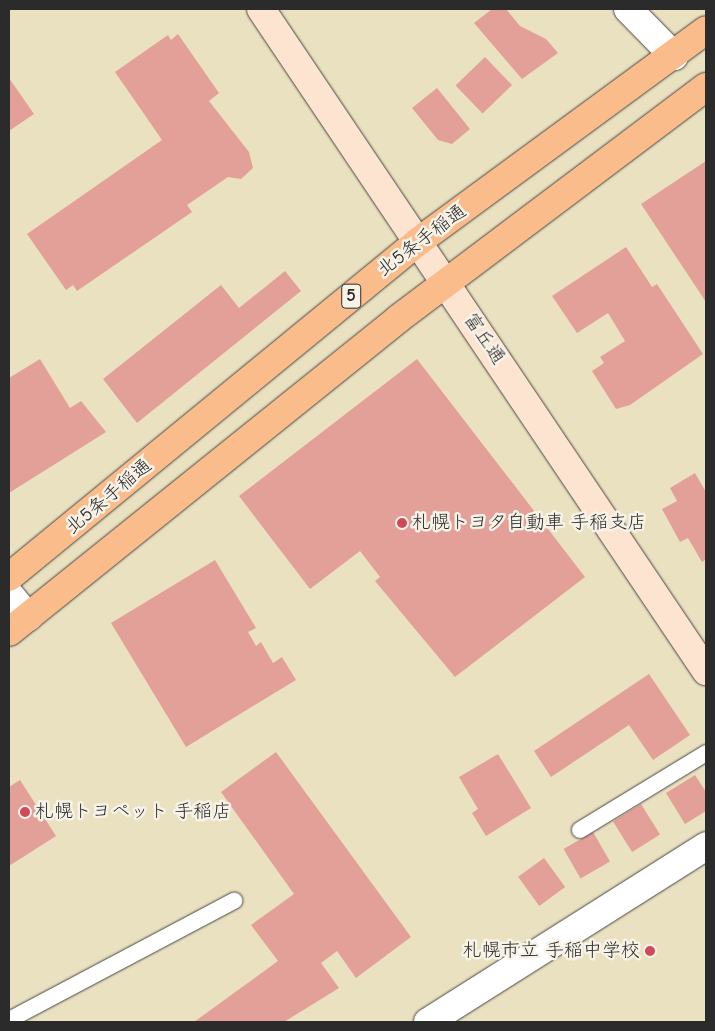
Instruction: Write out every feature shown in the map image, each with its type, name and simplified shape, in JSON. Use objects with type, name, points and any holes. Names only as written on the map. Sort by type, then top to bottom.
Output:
[{"type":"highway","name":"北5条手稲通","points":[[9,577],[419,241],[674,56],[706,30]]},
{"type":"highway","points":[[18,625],[446,281],[706,87]]},
{"type":"street","name":"富丘通","points":[[261,9],[446,281],[706,671]]},
{"type":"street","points":[[628,9],[674,56]]},
{"type":"street","points":[[9,594],[18,625]]},
{"type":"street","points":[[428,1022],[706,846]]},
{"type":"lane","points":[[580,830],[706,753]]},
{"type":"lane","points":[[9,1020],[234,901]]},
{"type":"building","points":[[492,9],[506,9],[520,26],[546,39],[558,53],[522,79],[474,23]]},
{"type":"building","points":[[178,34],[219,93],[209,101],[249,152],[253,168],[241,179],[228,177],[187,205],[192,212],[77,291],[73,285],[66,290],[27,234],[162,140],[115,72],[168,35],[171,40]]},
{"type":"building","points":[[485,57],[512,85],[483,114],[456,85]]},
{"type":"building","points":[[9,78],[34,114],[9,131]]},
{"type":"building","points":[[437,88],[470,129],[452,144],[438,140],[412,108]]},
{"type":"building","points":[[706,161],[706,302],[641,204]]},
{"type":"building","points":[[626,247],[652,287],[657,284],[703,354],[630,405],[616,409],[592,371],[604,363],[600,357],[625,341],[608,313],[577,333],[552,296]]},
{"type":"building","points":[[285,271],[301,291],[137,423],[103,379],[221,285],[239,308]]},
{"type":"building","points":[[40,359],[70,408],[81,401],[106,432],[9,493],[9,378]]},
{"type":"building","name":"札幌トヨタ自動車 手稲支店","points":[[417,359],[585,577],[455,677],[375,581],[380,577],[360,551],[310,589],[239,496]]},
{"type":"building","points":[[695,473],[706,492],[706,559],[702,562],[688,538],[680,542],[662,509],[677,501],[670,488]]},
{"type":"building","points":[[215,560],[256,628],[248,632],[256,646],[261,642],[273,663],[282,657],[296,680],[186,747],[111,623]]},
{"type":"building","points":[[649,674],[690,735],[653,760],[629,725],[551,777],[534,751]]},
{"type":"building","points":[[276,752],[411,937],[356,978],[337,951],[321,963],[339,988],[284,1022],[194,1022],[278,961],[251,925],[294,894],[221,792]]},
{"type":"building","points":[[498,754],[531,808],[486,836],[472,813],[478,809],[459,777]]},
{"type":"building","points":[[695,775],[706,792],[706,811],[685,824],[666,793]]},
{"type":"building","name":"札幌トヨペット 手稲店","points":[[20,780],[56,836],[9,866],[9,787]]},
{"type":"building","points":[[641,804],[660,835],[632,852],[613,821]]},
{"type":"building","points":[[593,832],[610,861],[581,878],[564,849]]},
{"type":"building","points":[[544,858],[565,887],[539,906],[518,877]]},
{"type":"place","name":"札幌トヨタ自動車 手稲支店","points":[[402,523]]},
{"type":"place","name":"札幌トヨペット 手稲店","points":[[25,812]]},
{"type":"place","name":"札幌市立 手稲中学校","points":[[650,951]]}]
